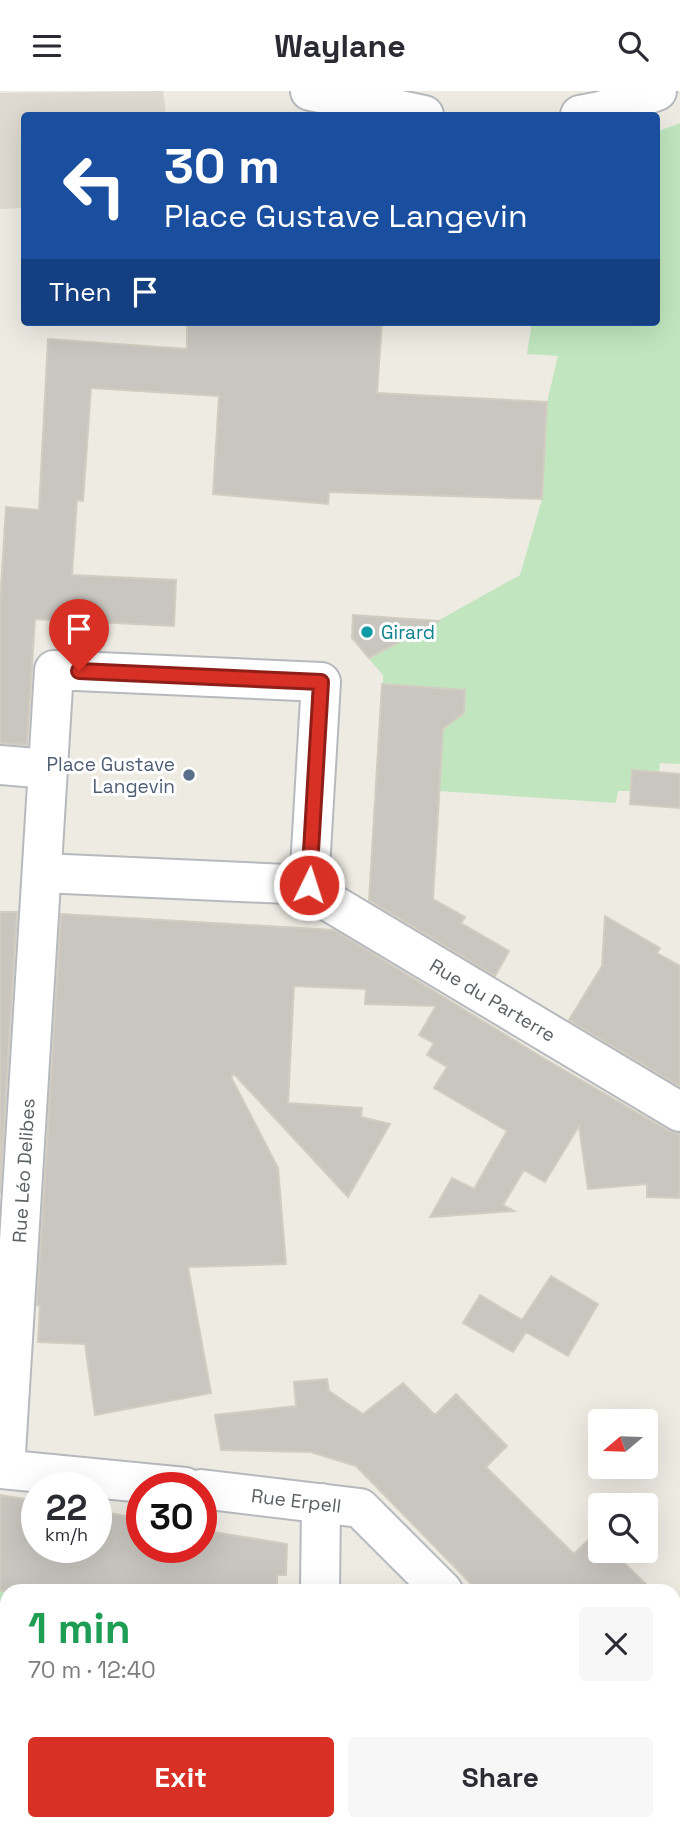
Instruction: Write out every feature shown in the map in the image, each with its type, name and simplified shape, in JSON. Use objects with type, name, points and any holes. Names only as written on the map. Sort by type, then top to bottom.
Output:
[{"type":"street","points":[[310,91],[410,112]]},
{"type":"street","points":[[596,112],[657,91]]},
{"type":"street","points":[[54,670],[321,682],[309,885],[42,873],[48,769],[54,670]]},
{"type":"street","points":[[0,765],[48,769]]},
{"type":"street","name":"Rue Léo Delibes","points":[[3,1469],[42,873]]},
{"type":"street","name":"Rue du Parterre","points":[[309,885],[331,902],[680,1112]]},
{"type":"street","points":[[3,1469],[126,1481]]},
{"type":"street","name":"Rue Erpell","points":[[217,1491],[360,1508],[436,1584]]},
{"type":"street","points":[[320,1584],[321,1503]]},
{"type":"shaded area","points":[[163,91],[166,112],[21,112],[21,208],[0,209],[0,93]]},
{"type":"green space","points":[[680,123],[680,764],[660,763],[659,772],[632,770],[631,791],[618,791],[616,803],[439,791],[444,716],[460,690],[383,684],[383,675],[369,659],[520,575],[542,499],[547,402],[558,356],[527,354],[531,326],[660,326],[660,130]]},
{"type":"building","points":[[187,326],[382,326],[377,393],[547,402],[542,499],[329,492],[328,504],[213,494],[219,396],[91,388],[83,501],[77,500],[72,575],[176,580],[174,626],[35,619],[27,745],[0,743],[0,604],[6,507],[39,510],[48,339],[187,349]]},
{"type":"building","points":[[353,615],[439,621],[369,658],[352,638]]},
{"type":"building","points":[[382,684],[465,690],[464,713],[443,729],[433,899],[465,917],[461,923],[509,951],[495,976],[369,900]]},
{"type":"building","points":[[632,770],[680,774],[680,808],[630,804]]},
{"type":"building","points":[[0,912],[17,912],[0,1193]]},
{"type":"building","points":[[61,914],[334,930],[545,1059],[669,1131],[680,1134],[680,1198],[647,1197],[647,1184],[588,1189],[579,1126],[545,1182],[524,1170],[503,1205],[514,1211],[430,1217],[452,1178],[474,1189],[507,1131],[434,1088],[447,1067],[427,1055],[434,1043],[419,1035],[436,1006],[365,1004],[366,989],[294,986],[288,1103],[362,1108],[361,1117],[390,1124],[348,1197],[234,1074],[231,1077],[278,1168],[286,1264],[188,1267],[211,1393],[95,1415],[85,1344],[38,1342],[40,1306],[37,1305]]},
{"type":"building","points":[[605,916],[660,948],[657,953],[680,966],[680,1087],[569,1020],[602,966]]},
{"type":"building","points":[[551,1276],[598,1304],[568,1356],[526,1332],[513,1352],[463,1323],[480,1295],[522,1320]]},
{"type":"building","points":[[327,1379],[329,1391],[363,1414],[403,1383],[435,1415],[456,1394],[507,1446],[486,1467],[574,1554],[588,1540],[588,1563],[624,1563],[646,1584],[471,1584],[356,1466],[311,1452],[221,1450],[215,1415],[296,1406],[294,1382]]},
{"type":"building","points":[[0,1495],[21,1498],[21,1563],[112,1563],[112,1514],[126,1516],[126,1563],[217,1563],[217,1533],[287,1544],[286,1575],[277,1575],[277,1584],[0,1584]]},
{"type":"place","name":"Girard","points":[[367,632]]},
{"type":"place","name":"Place Gustave Langevin","points":[[189,775]]},
{"type":"route","points":[[79,671],[321,682],[309,885]]}]
